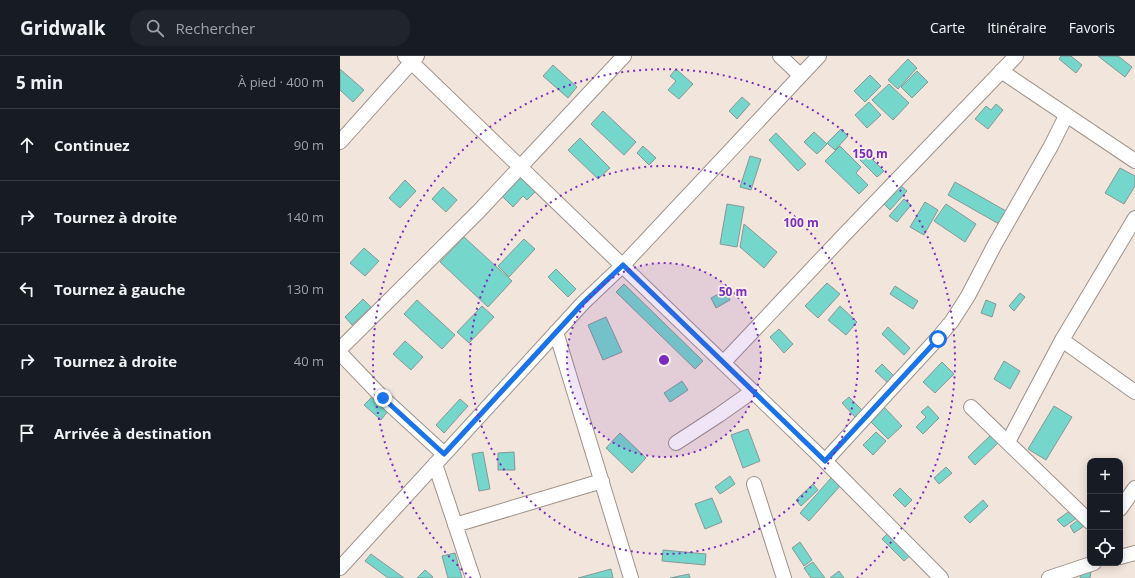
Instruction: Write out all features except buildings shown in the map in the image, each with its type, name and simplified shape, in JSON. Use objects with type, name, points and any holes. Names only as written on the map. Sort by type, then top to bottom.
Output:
[{"type":"street","points":[[340,349],[479,211],[624,56]]},
{"type":"street","points":[[780,56],[800,75]]},
{"type":"street","points":[[340,568],[583,303],[623,265],[819,56]]},
{"type":"street","points":[[723,363],[1016,56]]},
{"type":"street","points":[[340,142],[411,58],[519,167],[623,265],[825,461],[941,578]]},
{"type":"street","points":[[1001,71],[1135,161]]},
{"type":"street","points":[[825,461],[938,339],[952,321],[968,296],[1066,116]]},
{"type":"street","points":[[1008,442],[1062,340],[1135,218]]},
{"type":"street","points":[[556,332],[631,578]]},
{"type":"street","points":[[1062,340],[1135,392]]},
{"type":"street","points":[[340,353],[440,459],[455,526],[473,578]]},
{"type":"street","points":[[676,443],[753,391]]},
{"type":"street","points":[[972,407],[1087,519]]},
{"type":"street","points":[[455,526],[602,481]]},
{"type":"street","points":[[754,484],[784,578]]},
{"type":"street","points":[[1123,505],[1135,488]]},
{"type":"street","points":[[1123,555],[1135,553]]},
{"type":"street","points":[[1049,578],[1087,565]]},
{"type":"route","points":[[383,398],[444,454],[453,446],[583,303],[623,265],[825,461],[938,339]]}]
